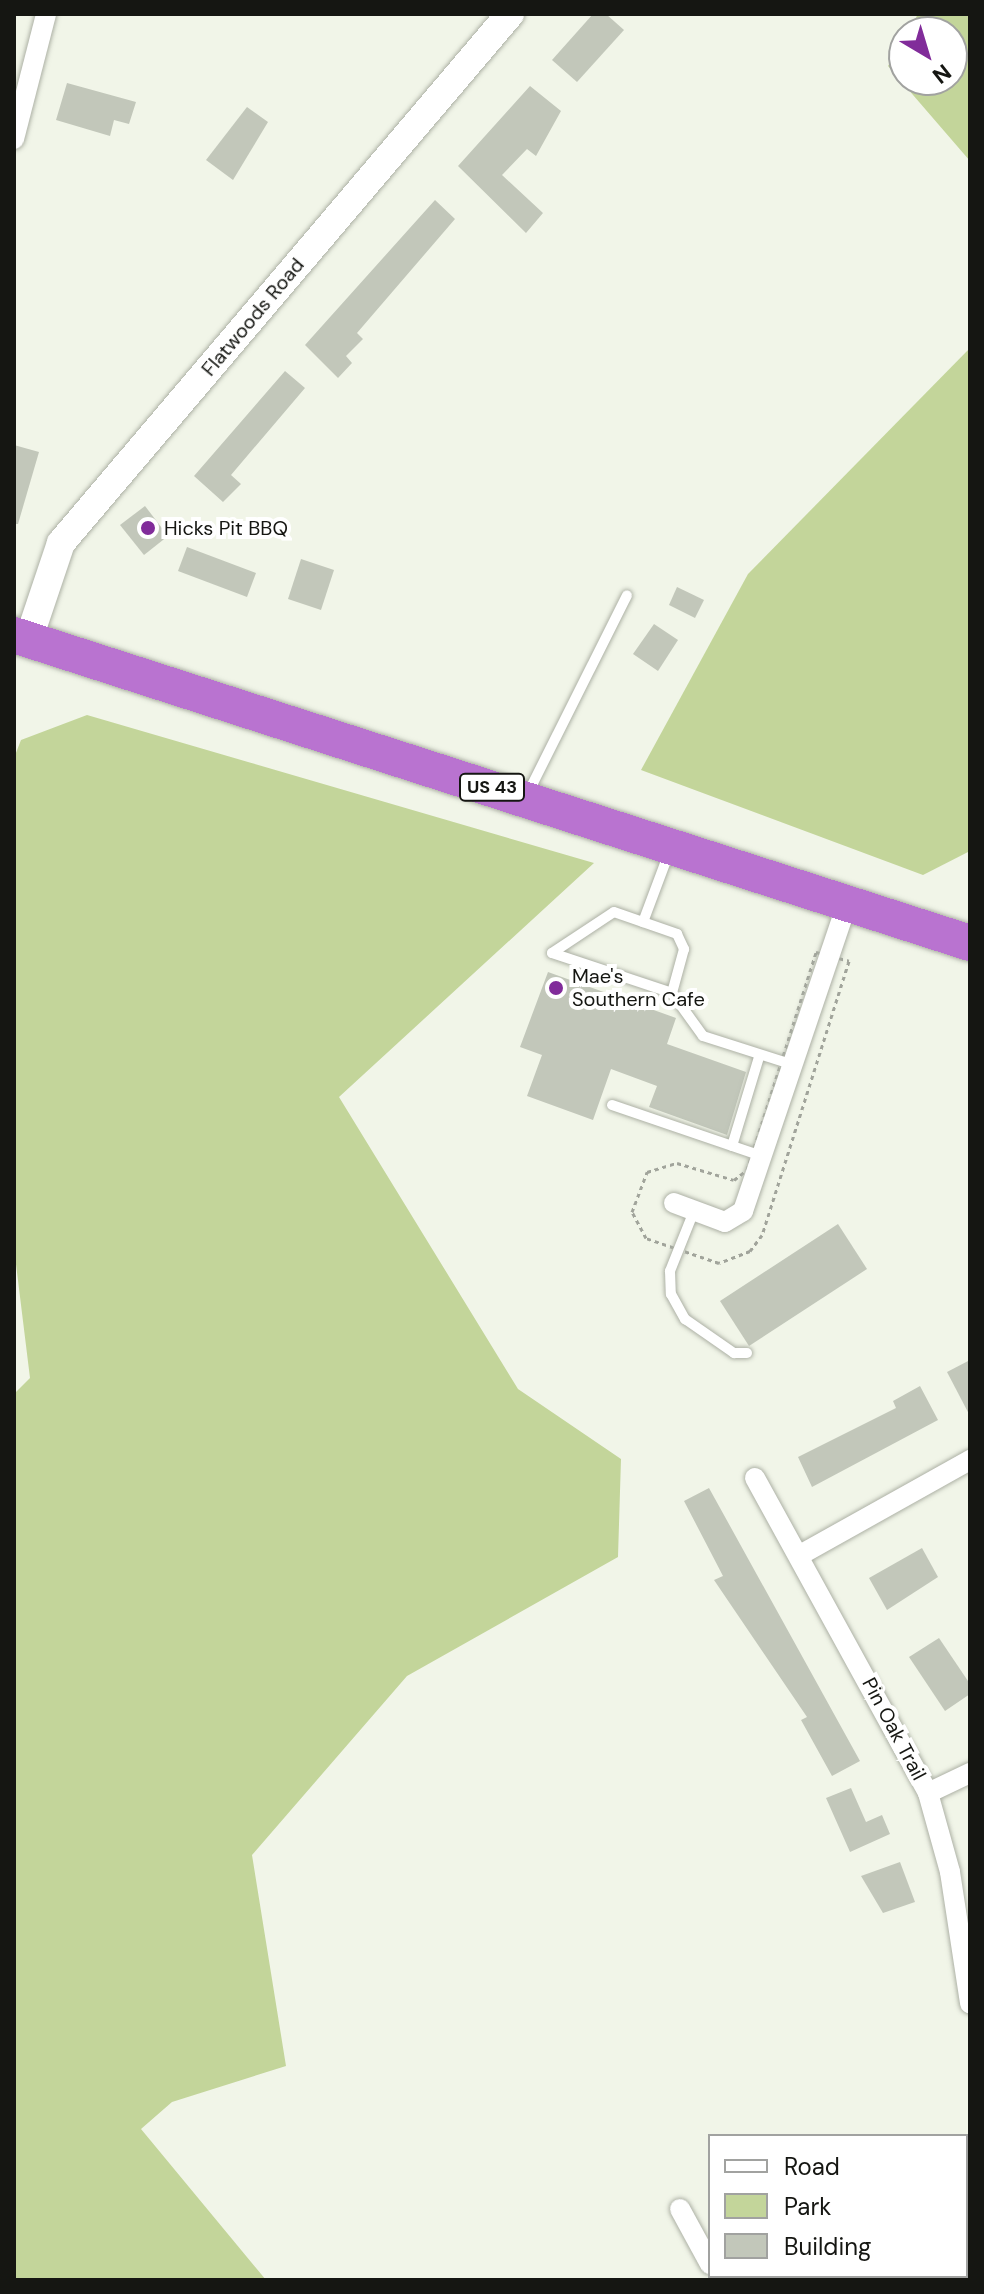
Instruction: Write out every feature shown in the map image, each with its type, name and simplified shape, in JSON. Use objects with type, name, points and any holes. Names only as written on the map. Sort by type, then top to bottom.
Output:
[{"type":"highway","name":"US 43","points":[[21,636],[970,943]]},
{"type":"street","points":[[14,139],[46,14]]},
{"type":"street","name":"Flatwoods Road","points":[[21,636],[61,543],[510,14]]},
{"type":"street","points":[[674,1203],[725,1222],[743,1211],[847,903]]},
{"type":"street","points":[[800,1555],[970,1460]]},
{"type":"street","name":"Pin Oak Trail","points":[[755,1478],[928,1793],[950,1872],[970,2003]]},
{"type":"street","points":[[928,1793],[970,1773]]},
{"type":"street","points":[[680,2209],[708,2260]]},
{"type":"lane","points":[[526,798],[627,595]]},
{"type":"lane","points":[[643,922],[671,846]]},
{"type":"lane","points":[[672,993],[684,949],[677,934],[614,912],[595,918],[552,953],[672,993],[703,1036],[759,1057],[794,1065]]},
{"type":"lane","points":[[732,1146],[759,1057]]},
{"type":"lane","points":[[612,1105],[764,1156]]},
{"type":"lane","points":[[694,1211],[670,1271],[671,1294],[685,1319],[734,1353],[747,1353]]},
{"type":"green space","points":[[970,14],[970,161],[914,96],[968,96],[968,16],[917,16]]},
{"type":"green space","points":[[970,348],[970,851],[923,875],[641,770],[748,574]]},
{"type":"green space","points":[[87,715],[594,863],[339,1097],[518,1389],[621,1459],[618,1557],[407,1676],[252,1855],[286,2066],[172,2102],[141,2129],[266,2280],[14,2280],[14,1394],[30,1378],[14,1248],[14,758],[21,740]]},
{"type":"building","points":[[593,14],[606,14],[624,30],[577,82],[552,60]]},
{"type":"building","points":[[67,83],[136,102],[129,124],[114,120],[110,136],[56,120]]},
{"type":"building","points":[[530,86],[561,111],[536,156],[527,149],[502,175],[543,213],[526,233],[458,166]]},
{"type":"building","points":[[247,107],[268,122],[233,180],[206,160]]},
{"type":"building","points":[[435,200],[455,219],[357,333],[363,339],[346,356],[352,363],[338,378],[305,345]]},
{"type":"building","points":[[285,371],[305,388],[231,475],[241,484],[223,502],[194,476]]},
{"type":"building","points":[[14,445],[39,452],[18,524],[14,524]]},
{"type":"building","points":[[145,506],[168,536],[144,555],[120,525]]},
{"type":"building","points":[[187,547],[256,573],[247,597],[178,571]]},
{"type":"building","points":[[301,559],[334,570],[321,610],[288,599]]},
{"type":"building","points":[[677,587],[704,600],[695,618],[669,605]]},
{"type":"building","points":[[654,624],[678,640],[658,671],[633,654]]},
{"type":"building","points":[[548,972],[676,1018],[667,1044],[746,1072],[727,1135],[649,1107],[657,1086],[611,1069],[593,1120],[527,1096],[542,1055],[520,1047]]},
{"type":"building","points":[[838,1224],[867,1269],[749,1346],[720,1301]]},
{"type":"building","points":[[970,1360],[970,1416],[947,1372]]},
{"type":"building","points":[[920,1386],[938,1420],[812,1487],[798,1457],[896,1408],[893,1401]]},
{"type":"building","points":[[709,1488],[860,1761],[832,1776],[801,1720],[807,1717],[714,1580],[723,1576],[684,1501]]},
{"type":"building","points":[[922,1548],[938,1577],[887,1610],[869,1578]]},
{"type":"building","points":[[939,1638],[970,1684],[970,1694],[945,1711],[909,1657]]},
{"type":"building","points":[[851,1788],[866,1822],[882,1815],[890,1834],[850,1852],[826,1798]]},
{"type":"building","points":[[900,1862],[915,1902],[883,1913],[861,1876]]},
{"type":"place","name":"Hicks Pit BBQ","points":[[148,528]]},
{"type":"place","name":"Mae's Southern Cafe","points":[[556,988]]}]
